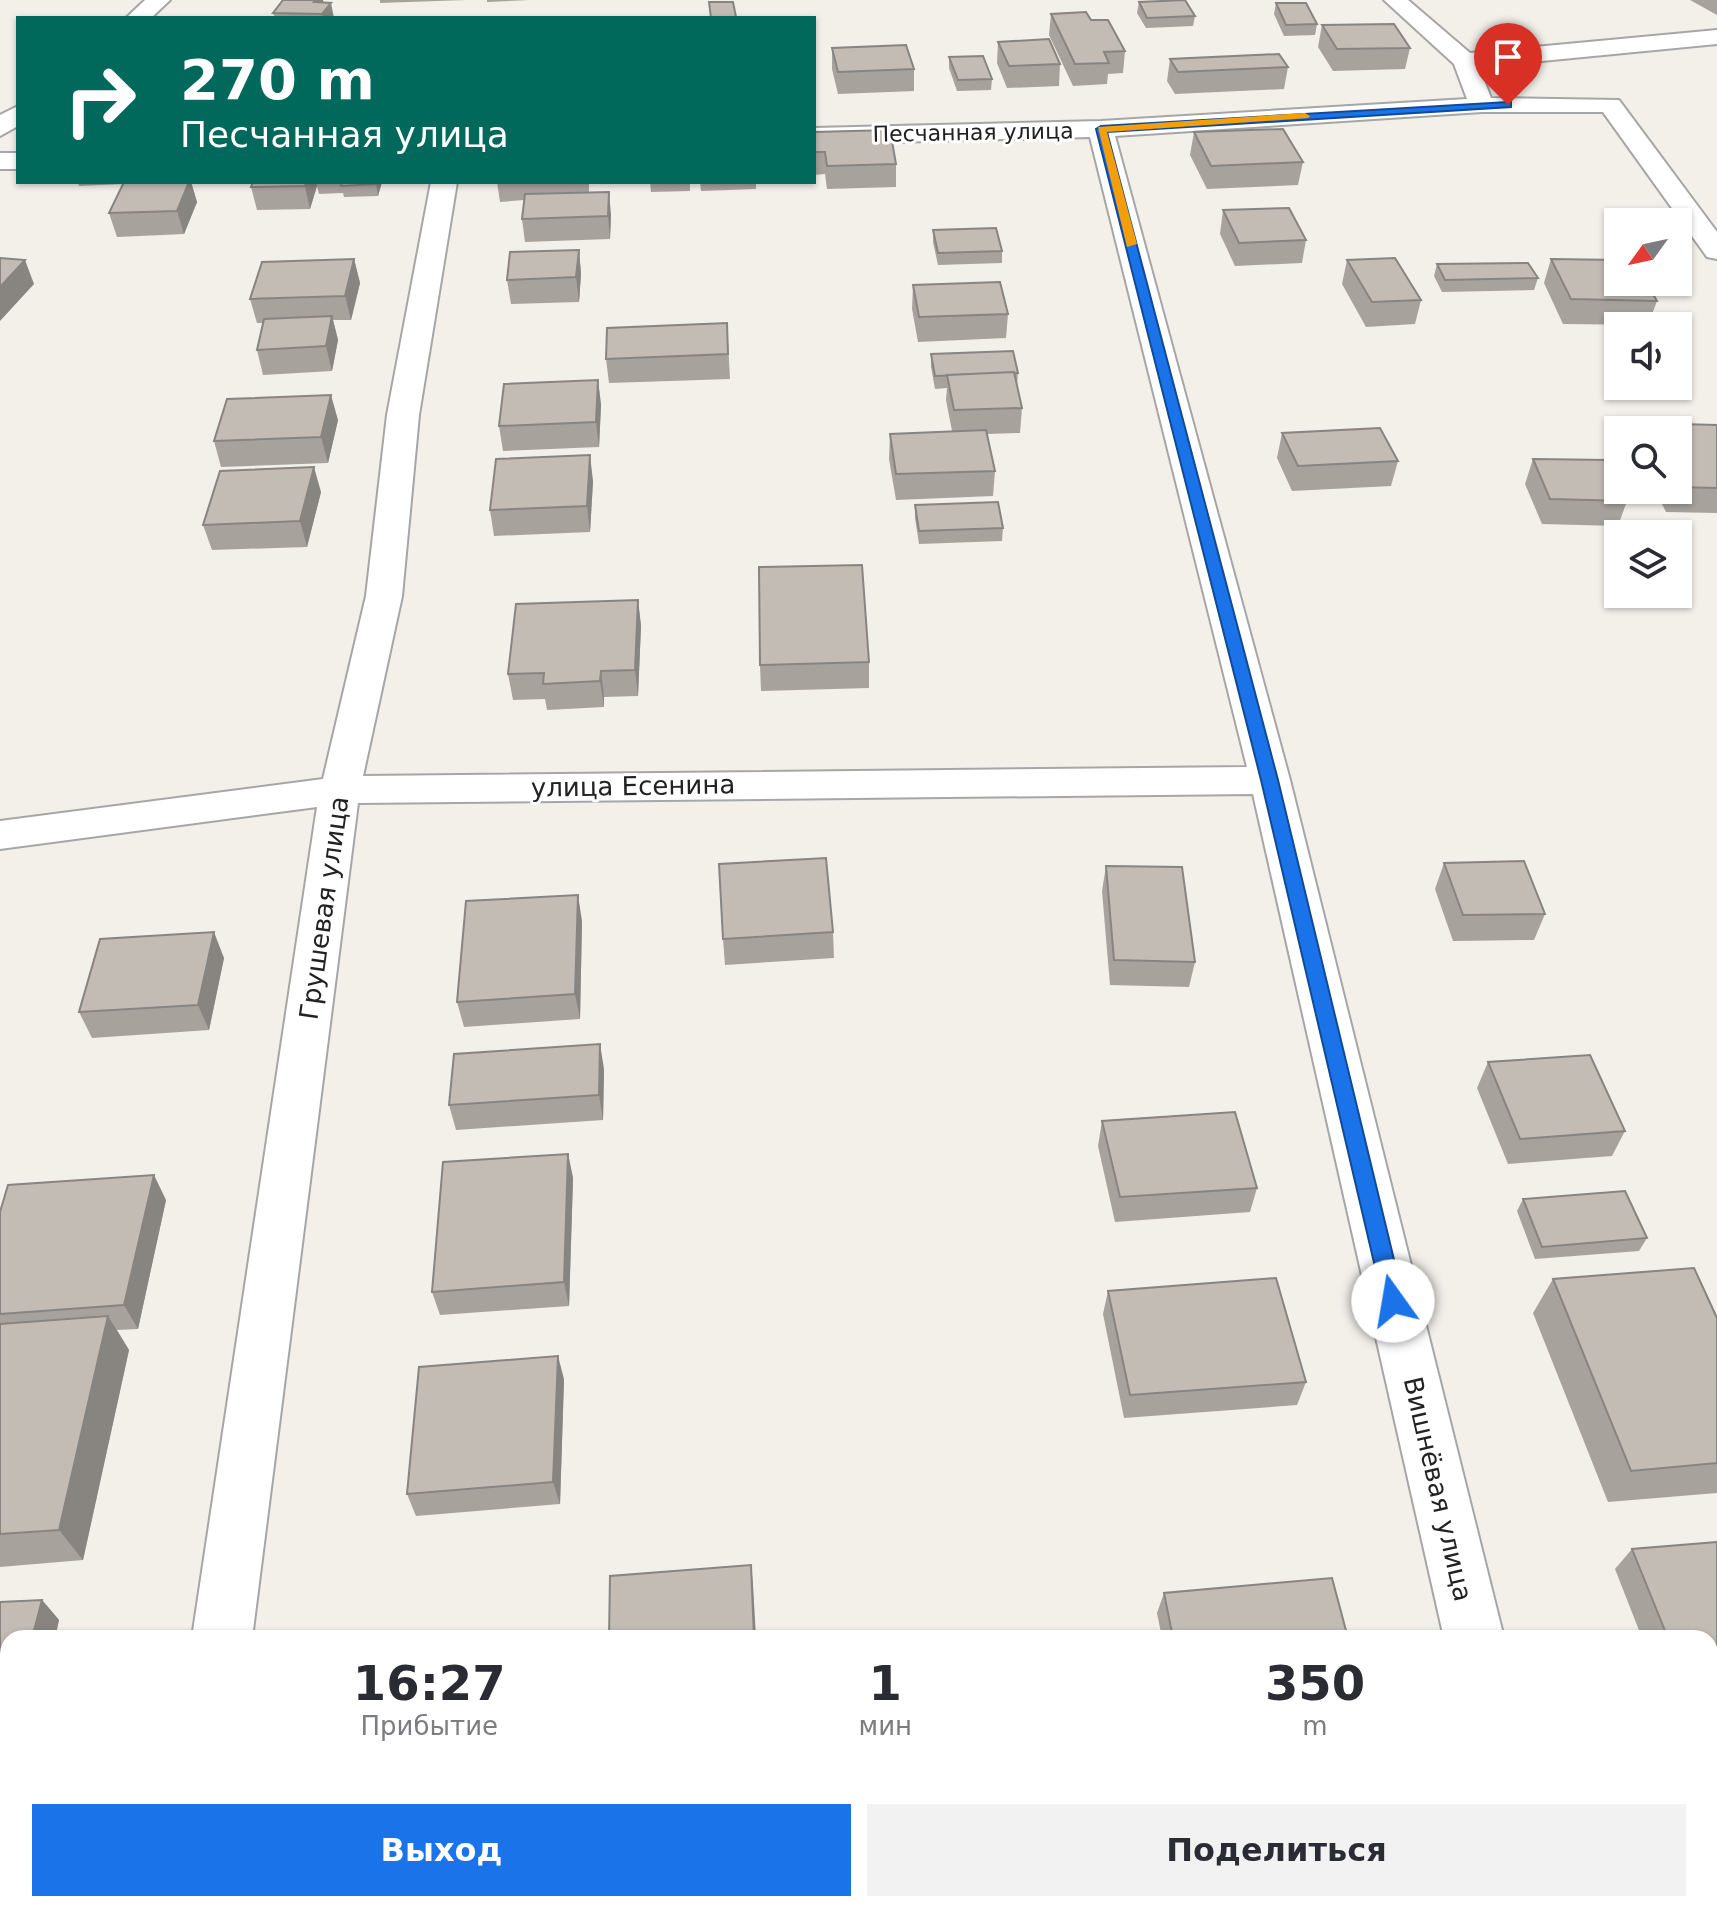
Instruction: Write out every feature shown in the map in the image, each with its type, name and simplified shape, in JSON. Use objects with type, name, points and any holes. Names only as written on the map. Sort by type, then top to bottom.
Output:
[{"type":"street","points":[[139,16],[159,0]]},
{"type":"street","points":[[1395,0],[1465,61],[1482,105]]},
{"type":"street","points":[[1465,61],[1717,37]]},
{"type":"street","name":"Песчанная улица","points":[[816,136],[1101,129],[1482,105],[1610,105],[1717,251]]},
{"type":"street","points":[[0,128],[16,115]]},
{"type":"street","name":"Вишнёвая улица","points":[[1101,129],[1270,780],[1472,1630]]},
{"type":"street","name":"Грушевая улица","points":[[223,1630],[340,790],[384,596],[403,415],[444,184]]},
{"type":"street","name":"улица Есенина","points":[[0,835],[340,790],[1270,780]]},
{"type":"building","points":[[283,0],[331,3],[322,14],[273,13]]},
{"type":"building","points":[[1185,0],[1195,16],[1147,18],[1139,2]]},
{"type":"building","points":[[709,2],[733,2],[736,16],[711,16]]},
{"type":"building","points":[[1276,3],[1306,3],[1317,24],[1286,25]]},
{"type":"building","points":[[1086,12],[1091,20],[1108,20],[1125,51],[1104,52],[1109,63],[1075,64],[1051,14]]},
{"type":"building","points":[[1394,24],[1410,48],[1337,49],[1322,25]]},
{"type":"building","points":[[1049,39],[1060,64],[1009,66],[998,42]]},
{"type":"building","points":[[906,45],[914,69],[838,72],[832,48]]},
{"type":"building","points":[[1279,54],[1288,67],[1178,72],[1170,59]]},
{"type":"building","points":[[983,56],[992,79],[958,80],[949,57]]},
{"type":"building","points":[[1283,129],[1303,162],[1211,166],[1194,132]]},
{"type":"building","points":[[890,130],[896,164],[827,166],[825,152],[816,152],[816,132]]},
{"type":"building","points":[[123,184],[188,184],[177,211],[109,213]]},
{"type":"building","points":[[252,184],[306,184],[305,186],[251,187]]},
{"type":"building","points":[[609,192],[608,216],[522,219],[525,194]]},
{"type":"building","points":[[1289,208],[1306,240],[1239,243],[1223,210]]},
{"type":"building","points":[[996,228],[1002,251],[938,253],[933,230]]},
{"type":"building","points":[[579,250],[576,277],[507,280],[510,252]]},
{"type":"building","points":[[0,258],[25,260],[0,287]]},
{"type":"building","points":[[1395,258],[1421,300],[1372,302],[1347,260]]},
{"type":"building","points":[[354,259],[345,296],[250,299],[262,262]]},
{"type":"building","points":[[1551,259],[1604,260],[1604,296],[1654,296],[1657,301],[1571,299]]},
{"type":"building","points":[[1528,263],[1538,278],[1445,280],[1437,264]]},
{"type":"building","points":[[1000,282],[1008,314],[919,317],[913,285]]},
{"type":"building","points":[[332,316],[326,346],[257,350],[264,319]]},
{"type":"building","points":[[727,323],[728,354],[606,359],[607,328]]},
{"type":"building","points":[[1013,351],[1018,373],[935,376],[931,354]]},
{"type":"building","points":[[1014,372],[1022,408],[954,410],[947,375]]},
{"type":"building","points":[[598,380],[596,422],[499,426],[504,384]]},
{"type":"building","points":[[331,395],[321,437],[214,441],[227,399]]},
{"type":"building","points":[[1692,424],[1717,425],[1717,488],[1692,487]]},
{"type":"building","points":[[1380,428],[1398,461],[1298,466],[1282,433]]},
{"type":"building","points":[[986,430],[995,471],[896,474],[890,434]]},
{"type":"building","points":[[590,455],[587,506],[490,510],[496,459]]},
{"type":"building","points":[[1533,459],[1604,460],[1604,500],[1550,499]]},
{"type":"building","points":[[314,467],[300,521],[203,525],[220,471]]},
{"type":"building","points":[[998,502],[1003,528],[919,531],[915,505]]},
{"type":"building","points":[[862,565],[869,662],[760,665],[759,567]]},
{"type":"building","points":[[638,600],[635,670],[601,671],[600,681],[543,684],[544,673],[508,674],[516,604]]},
{"type":"building","points":[[826,858],[833,932],[723,939],[719,864]]},
{"type":"building","points":[[1524,861],[1545,914],[1463,915],[1444,863]]},
{"type":"building","points":[[1106,866],[1182,867],[1195,962],[1114,960]]},
{"type":"building","points":[[578,895],[575,994],[457,1002],[466,901]]},
{"type":"building","points":[[214,932],[198,1005],[79,1012],[100,939]]},
{"type":"building","points":[[600,1044],[599,1095],[449,1105],[454,1054]]},
{"type":"building","points":[[1590,1055],[1625,1131],[1520,1139],[1488,1062]]},
{"type":"building","points":[[1235,1112],[1257,1188],[1120,1197],[1102,1121]]},
{"type":"building","points":[[568,1154],[564,1282],[432,1292],[443,1162]]},
{"type":"building","points":[[154,1175],[124,1305],[0,1314],[0,1212],[8,1185]]},
{"type":"building","points":[[1625,1191],[1647,1238],[1542,1247],[1523,1199]]},
{"type":"building","points":[[1694,1268],[1717,1318],[1717,1463],[1631,1471],[1553,1279]]},
{"type":"building","points":[[1276,1278],[1306,1382],[1130,1395],[1108,1291]]},
{"type":"building","points":[[108,1316],[59,1530],[0,1534],[0,1324]]},
{"type":"building","points":[[558,1356],[553,1482],[407,1494],[419,1367]]},
{"type":"building","points":[[1717,1542],[1717,1630],[1665,1630],[1632,1549]]},
{"type":"building","points":[[751,1565],[754,1630],[609,1630],[610,1576]]},
{"type":"building","points":[[1332,1578],[1346,1630],[1171,1630],[1164,1593]]},
{"type":"building","points":[[42,1600],[34,1630],[0,1630],[0,1602]]},
{"type":"slow traffic","points":[[1131,244],[1101,129],[1305,116]]},
{"type":"route","points":[[1393,1301],[1270,780],[1101,129],[1508,105]]}]
